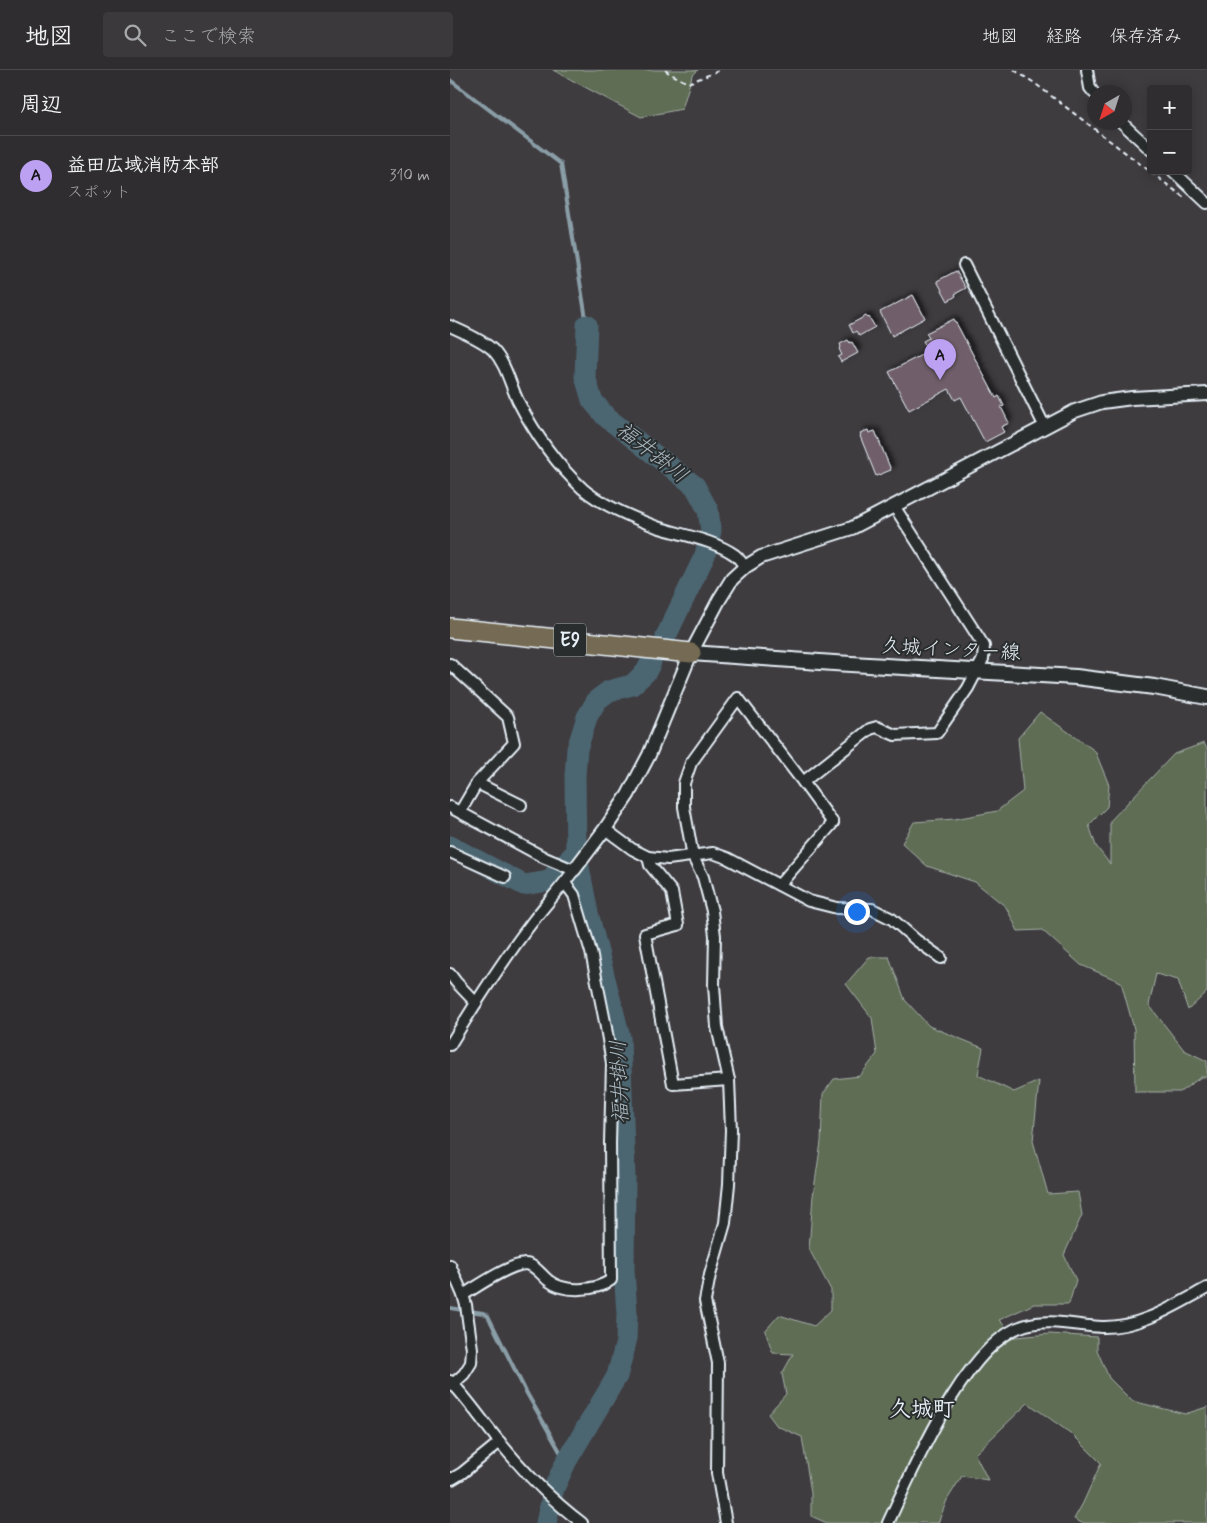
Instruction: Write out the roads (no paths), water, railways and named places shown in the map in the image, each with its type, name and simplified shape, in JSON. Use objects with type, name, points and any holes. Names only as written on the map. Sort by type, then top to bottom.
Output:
[{"type":"highway","name":"E9","points":[[450,628],[691,653]]},
{"type":"main road","name":"久城インター線","points":[[691,653],[1076,677],[1154,687],[1207,697]]},
{"type":"street","points":[[1088,70],[1090,85]]},
{"type":"street","points":[[1130,130],[1147,146]]},
{"type":"street","points":[[1177,175],[1207,203]]},
{"type":"street","points":[[964,265],[1045,427]]},
{"type":"street","points":[[450,326],[492,349],[502,363],[517,399],[531,425],[554,457],[584,489],[617,510],[647,523],[716,544],[736,556],[745,567]]},
{"type":"street","points":[[450,1044],[533,921],[565,883],[628,795],[649,755],[691,653],[732,579],[745,567],[769,555],[852,528],[1075,411],[1102,402],[1132,398],[1207,394]]},
{"type":"street","points":[[803,782],[870,729],[877,727],[895,735],[937,733],[968,688],[983,659],[984,646],[894,506]]},
{"type":"street","points":[[450,664],[508,717],[514,743],[478,782],[460,812]]},
{"type":"street","points":[[726,1523],[717,1473],[718,1363],[705,1301],[710,1275],[725,1223],[730,1184],[731,1130],[729,1080],[717,1027],[714,984],[715,936],[712,911],[703,877],[693,857],[684,807],[684,783],[691,763],[738,698],[833,823],[779,885]]},
{"type":"street","points":[[478,782],[521,805]]},
{"type":"street","points":[[450,807],[545,858],[574,870]]},
{"type":"street","points":[[605,829],[648,858],[668,859],[713,853],[727,858],[809,902],[838,908],[872,909],[892,919],[940,958]]},
{"type":"street","points":[[450,852],[505,877]]},
{"type":"street","points":[[648,858],[650,865],[672,892],[678,925],[645,934],[673,1084],[729,1080]]},
{"type":"street","points":[[463,1295],[514,1267],[526,1264],[534,1268],[550,1282],[564,1288],[589,1289],[605,1285],[611,1280],[610,1143],[612,1063],[591,952],[574,895],[565,883]]},
{"type":"street","points":[[450,974],[476,1003]]},
{"type":"street","points":[[450,1265],[466,1306],[472,1349],[471,1363],[464,1374],[452,1382],[500,1442],[542,1490],[582,1523]]},
{"type":"street","points":[[888,1523],[951,1396],[984,1353],[1006,1335],[1026,1325],[1048,1322],[1104,1327],[1138,1322],[1163,1312],[1207,1288]]},
{"type":"street","points":[[450,1478],[452,1479],[462,1473],[500,1442]]},
{"type":"waterway","points":[[450,80],[561,164],[587,325]]},
{"type":"waterway","name":"福井掛川","points":[[587,325],[585,376],[592,400],[606,417],[695,486],[708,510],[711,531],[705,555],[666,636]]},
{"type":"waterway","name":"福井掛川","points":[[546,1523],[554,1488],[566,1462],[617,1376],[626,1342],[627,1313],[624,1270],[625,1178],[620,1037],[588,913],[576,852],[575,776],[577,749],[587,717],[597,700],[609,691],[632,685],[646,672],[651,662]]},
{"type":"waterway","points":[[450,846],[524,885],[549,881],[576,852]]},
{"type":"waterway","points":[[450,1308],[483,1313],[488,1316],[525,1390],[566,1462]]},
{"type":"place","name":"益田広域消防本部","points":[[940,380]]},
{"type":"district","name":"久城町","points":[[922,1410]]}]
